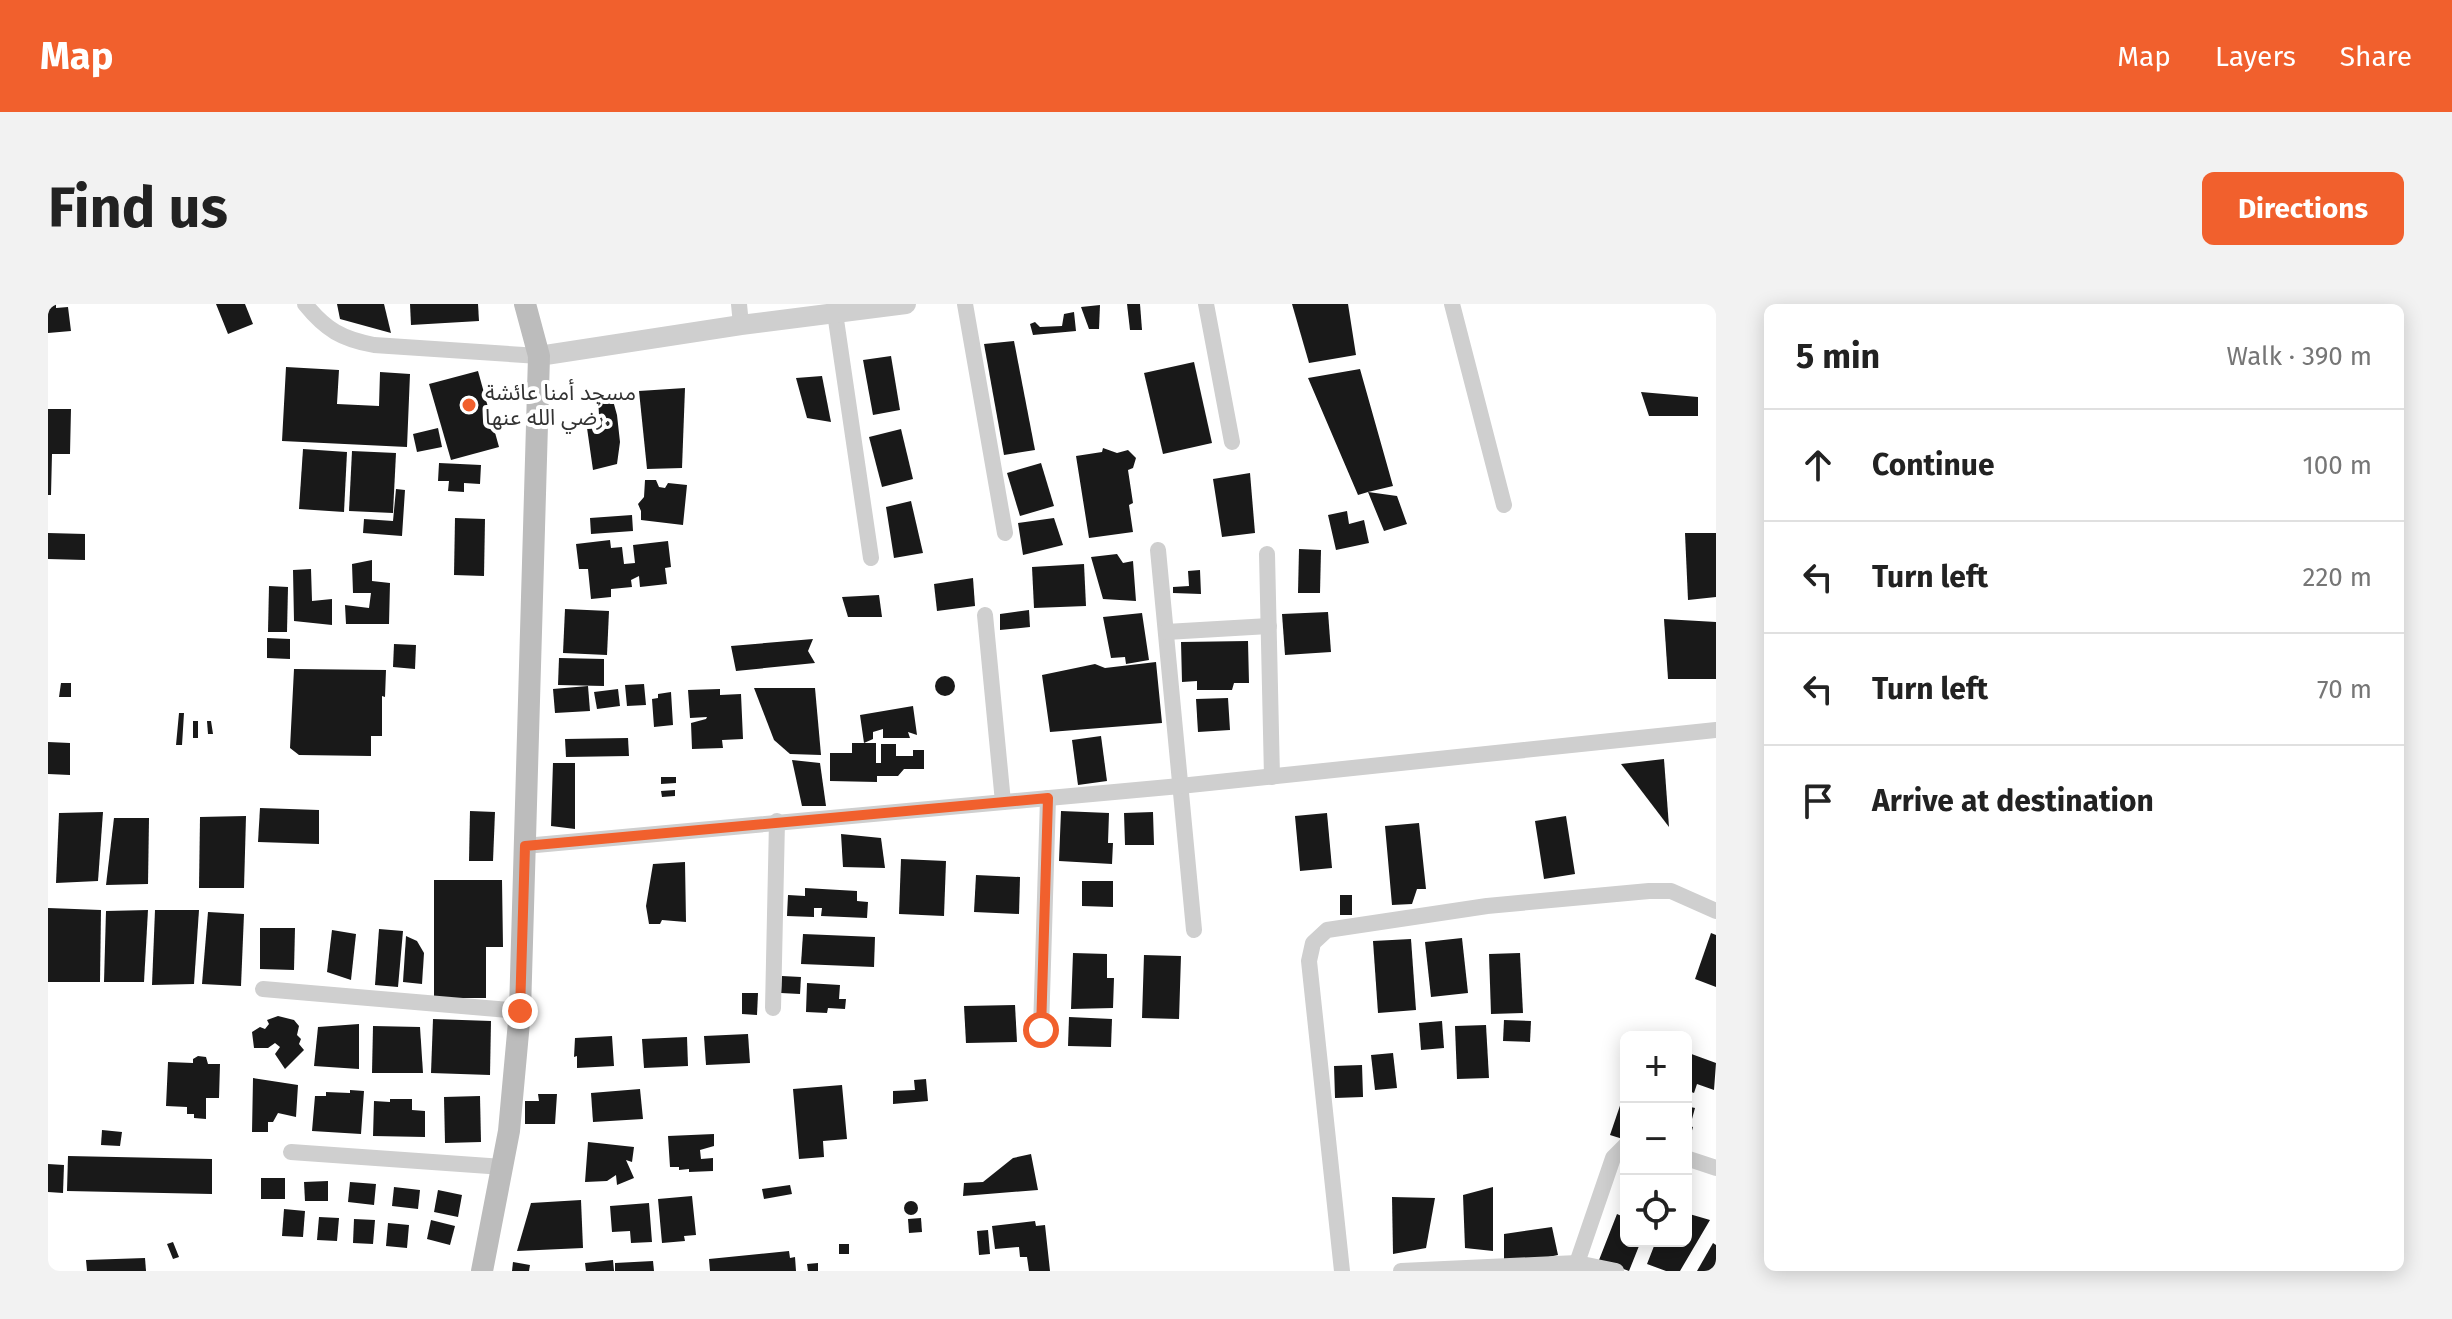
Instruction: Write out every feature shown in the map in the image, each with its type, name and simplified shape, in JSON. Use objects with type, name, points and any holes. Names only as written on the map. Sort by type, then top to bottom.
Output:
[{"type":"main road","points":[[482,1271],[503,1167],[520,1011],[539,356],[525,304]]},
{"type":"street","points":[[305,304],[337,335],[349,341],[539,356],[740,314],[835,313],[906,304]]},
{"type":"street","points":[[965,304],[1005,533]]},
{"type":"street","points":[[1206,304],[1232,442]]},
{"type":"street","points":[[1452,304],[1504,505]]},
{"type":"street","points":[[835,313],[871,558]]},
{"type":"street","points":[[1158,550],[1194,930]]},
{"type":"street","points":[[1267,554],[1272,777]]},
{"type":"street","points":[[985,615],[1003,802]]},
{"type":"street","points":[[1166,632],[1269,626]]},
{"type":"street","points":[[525,846],[1180,786],[1716,730]]},
{"type":"street","points":[[1041,1030],[1048,798]]},
{"type":"street","points":[[773,1008],[777,821]]},
{"type":"street","points":[[1342,1271],[1309,961],[1313,943],[1327,930],[1487,906],[1649,891],[1671,891],[1716,911]]},
{"type":"street","points":[[263,989],[520,1011]]},
{"type":"street","points":[[1577,1263],[1613,1158],[1620,1151]]},
{"type":"street","points":[[291,1152],[503,1167]]},
{"type":"street","points":[[1692,1160],[1716,1168]]},
{"type":"street","points":[[1401,1271],[1577,1263],[1605,1269]]},
{"type":"building","points":[[48,304],[56,304],[56,308],[68,307],[71,331],[48,333]]},
{"type":"building","points":[[216,304],[245,304],[253,324],[228,334]]},
{"type":"building","points":[[337,304],[384,304],[391,333],[340,319]]},
{"type":"building","points":[[410,304],[478,304],[479,321],[411,325]]},
{"type":"building","points":[[1127,304],[1140,304],[1142,330],[1130,330]]},
{"type":"building","points":[[1292,304],[1348,304],[1356,355],[1309,363]]},
{"type":"building","points":[[1100,305],[1099,329],[1089,329],[1081,307]]},
{"type":"building","points":[[1074,312],[1076,331],[1033,335],[1030,324],[1062,326],[1064,314]]},
{"type":"building","points":[[1014,341],[1035,450],[1004,455],[984,344]]},
{"type":"building","points":[[891,356],[900,410],[873,415],[863,360]]},
{"type":"building","points":[[1194,362],[1212,443],[1163,454],[1144,373]]},
{"type":"building","points":[[286,367],[339,370],[337,404],[379,406],[380,372],[410,374],[407,447],[282,441]]},
{"type":"building","points":[[1360,369],[1393,486],[1358,495],[1308,378]]},
{"type":"building","points":[[478,371],[499,447],[451,460],[429,384]]},
{"type":"building","points":[[822,376],[831,422],[807,418],[796,378]]},
{"type":"building","points":[[685,388],[682,468],[647,469],[639,391]]},
{"type":"building","points":[[1641,392],[1698,397],[1698,416],[1649,416]]},
{"type":"building","points":[[612,397],[620,442],[617,464],[593,470],[586,421],[599,415],[598,398]]},
{"type":"building","points":[[48,409],[71,409],[70,454],[52,454],[51,495],[48,495]]},
{"type":"building","points":[[438,428],[442,447],[417,452],[413,434]]},
{"type":"building","points":[[901,429],[913,479],[882,487],[869,437]]},
{"type":"building","points":[[1103,448],[1117,453],[1128,450],[1136,458],[1133,468],[1128,470],[1133,532],[1089,538],[1076,456],[1102,452]]},
{"type":"building","points":[[303,449],[347,452],[344,512],[299,509]]},
{"type":"building","points":[[352,451],[396,453],[393,513],[349,511]]},
{"type":"building","points":[[439,463],[481,465],[480,484],[464,483],[464,492],[448,491],[449,481],[438,481]]},
{"type":"building","points":[[1041,463],[1054,506],[1020,516],[1007,473]]},
{"type":"building","points":[[1250,473],[1255,533],[1222,537],[1213,479]]},
{"type":"building","points":[[645,480],[656,480],[659,487],[665,488],[668,483],[687,485],[683,525],[641,520],[638,504],[644,497]]},
{"type":"building","points":[[396,489],[405,490],[402,536],[363,533],[364,519],[393,521]]},
{"type":"building","points":[[1368,492],[1397,496],[1407,524],[1384,531]]},
{"type":"building","points":[[911,501],[923,553],[894,558],[886,507]]},
{"type":"building","points":[[1347,511],[1349,524],[1364,520],[1369,543],[1336,550],[1328,515]]},
{"type":"building","points":[[632,515],[633,531],[591,534],[590,518]]},
{"type":"building","points":[[455,518],[485,519],[484,576],[454,575]]},
{"type":"building","points":[[1054,518],[1063,545],[1023,555],[1018,523]]},
{"type":"building","points":[[48,533],[85,534],[85,560],[48,559]]},
{"type":"building","points":[[1685,533],[1716,533],[1716,597],[1688,600]]},
{"type":"building","points":[[610,540],[611,548],[622,547],[624,564],[635,563],[633,545],[668,541],[671,567],[665,568],[667,584],[640,587],[639,576],[631,580],[632,587],[611,589],[611,597],[591,599],[588,569],[579,569],[576,544]]},
{"type":"building","points":[[1299,549],[1321,550],[1320,593],[1298,593]]},
{"type":"building","points":[[1117,554],[1123,563],[1133,561],[1136,601],[1103,599],[1091,557]]},
{"type":"building","points":[[372,560],[372,581],[390,583],[389,624],[346,624],[345,605],[369,608],[371,593],[353,593],[352,564]]},
{"type":"building","points":[[1084,564],[1086,606],[1034,608],[1032,567]]},
{"type":"building","points":[[311,569],[312,601],[332,599],[332,625],[294,621],[293,570]]},
{"type":"building","points":[[1200,570],[1201,594],[1173,593],[1173,587],[1189,586],[1188,571]]},
{"type":"building","points":[[973,578],[975,606],[937,611],[934,584]]},
{"type":"building","points":[[269,586],[288,587],[287,632],[268,632]]},
{"type":"building","points":[[879,595],[882,617],[848,617],[842,597]]},
{"type":"building","points":[[565,609],[609,611],[607,655],[563,653]]},
{"type":"building","points":[[1029,610],[1030,627],[1000,630],[1000,614]]},
{"type":"building","points":[[1328,612],[1331,652],[1285,655],[1282,614]]},
{"type":"building","points":[[1142,613],[1149,660],[1126,664],[1125,657],[1111,658],[1103,617]]},
{"type":"building","points":[[1664,619],[1716,622],[1716,679],[1668,679]]},
{"type":"building","points":[[267,638],[290,639],[290,659],[267,658]]},
{"type":"building","points":[[813,639],[808,651],[815,663],[736,671],[731,646]]},
{"type":"building","points":[[1248,641],[1249,683],[1234,683],[1232,690],[1197,690],[1197,681],[1182,682],[1181,642]]},
{"type":"building","points":[[394,644],[416,645],[415,669],[393,667]]},
{"type":"building","points":[[559,658],[604,659],[604,686],[558,685]]},
{"type":"building","points":[[1156,662],[1162,723],[1050,732],[1042,675],[1095,664],[1105,668]]},
{"type":"building","points":[[294,669],[386,670],[385,697],[382,696],[382,736],[371,736],[371,756],[299,755],[290,748]]},
{"type":"building","points":[[945,676],[952,679],[955,686],[952,693],[945,696],[938,693],[935,686],[938,679]]},
{"type":"building","points":[[61,683],[71,683],[71,697],[59,697]]},
{"type":"building","points":[[644,684],[646,705],[627,706],[625,685]]},
{"type":"building","points":[[588,686],[590,711],[555,713],[553,689]]},
{"type":"building","points":[[754,688],[815,688],[821,755],[790,754],[774,740]]},
{"type":"building","points":[[618,689],[620,706],[597,709],[594,692]]},
{"type":"building","points":[[720,689],[720,695],[741,694],[743,739],[722,740],[723,748],[692,749],[691,723],[707,717],[690,718],[688,690]]},
{"type":"building","points":[[671,692],[673,725],[654,727],[652,699],[658,698],[658,694]]},
{"type":"building","points":[[1228,698],[1230,730],[1198,732],[1196,699]]},
{"type":"building","points":[[913,706],[917,735],[908,732],[910,738],[883,738],[883,729],[873,732],[873,739],[864,743],[860,715]]},
{"type":"building","points":[[179,713],[184,713],[182,745],[176,745]]},
{"type":"building","points":[[193,721],[198,721],[198,738],[193,738]]},
{"type":"building","points":[[207,721],[211,721],[213,734],[208,734]]},
{"type":"building","points":[[1101,736],[1107,781],[1078,785],[1072,740]]},
{"type":"building","points":[[628,738],[629,756],[566,757],[565,739]]},
{"type":"building","points":[[48,742],[70,743],[70,775],[48,774]]},
{"type":"building","points":[[852,743],[876,743],[876,763],[881,763],[881,744],[896,744],[896,756],[913,756],[913,750],[924,750],[924,769],[904,769],[898,776],[877,776],[877,782],[830,781],[830,753],[852,753]]},
{"type":"building","points":[[1664,759],[1669,827],[1621,764]]},
{"type":"building","points":[[792,760],[820,763],[826,806],[802,806]]},
{"type":"building","points":[[553,763],[575,763],[575,829],[551,826]]},
{"type":"building","points":[[661,777],[676,777],[676,783],[661,784]]},
{"type":"building","points":[[675,790],[675,796],[662,797],[661,791]]},
{"type":"building","points":[[260,808],[319,810],[319,844],[258,842]]},
{"type":"building","points":[[470,811],[495,812],[493,861],[469,861]]},
{"type":"building","points":[[1061,811],[1109,813],[1108,843],[1113,843],[1112,864],[1059,861]]},
{"type":"building","points":[[103,812],[98,881],[56,883],[59,813]]},
{"type":"building","points":[[1153,812],[1154,845],[1125,845],[1124,813]]},
{"type":"building","points":[[1327,813],[1332,868],[1300,871],[1295,816]]},
{"type":"building","points":[[246,816],[244,888],[199,888],[200,817]]},
{"type":"building","points":[[1566,816],[1575,874],[1544,879],[1535,821]]},
{"type":"building","points":[[114,818],[149,818],[148,884],[106,885]]},
{"type":"building","points":[[1419,823],[1426,889],[1417,889],[1412,904],[1392,905],[1385,826]]},
{"type":"building","points":[[841,834],[881,838],[885,868],[843,867]]},
{"type":"building","points":[[901,859],[946,861],[944,916],[899,914]]},
{"type":"building","points":[[685,862],[686,922],[662,920],[660,924],[649,924],[646,906],[653,864]]},
{"type":"building","points":[[976,875],[1020,877],[1019,914],[974,912]]},
{"type":"building","points":[[434,880],[502,880],[503,947],[486,947],[486,998],[434,998]]},
{"type":"building","points":[[1082,881],[1113,881],[1113,907],[1082,906]]},
{"type":"building","points":[[805,888],[857,891],[857,901],[868,902],[867,918],[821,916],[822,908],[814,908],[814,917],[787,916],[788,895],[805,896]]},
{"type":"building","points":[[1340,895],[1352,895],[1352,915],[1340,915]]},
{"type":"building","points":[[48,908],[101,910],[100,982],[48,982]]},
{"type":"building","points":[[148,910],[144,982],[104,982],[106,911]]},
{"type":"building","points":[[155,910],[199,910],[194,984],[152,985]]},
{"type":"building","points":[[208,912],[244,914],[241,986],[202,984]]},
{"type":"building","points":[[260,928],[295,928],[294,970],[260,969]]},
{"type":"building","points":[[379,929],[403,931],[398,987],[375,985]]},
{"type":"building","points":[[332,930],[356,934],[351,980],[327,972]]},
{"type":"building","points":[[1711,933],[1716,935],[1716,987],[1695,979]]},
{"type":"building","points":[[803,934],[875,937],[874,967],[801,964]]},
{"type":"building","points":[[406,936],[417,941],[424,953],[422,984],[403,982]]},
{"type":"building","points":[[1462,938],[1468,993],[1431,997],[1425,942]]},
{"type":"building","points":[[1411,939],[1416,1010],[1378,1013],[1373,941]]},
{"type":"building","points":[[1073,953],[1107,954],[1107,978],[1114,978],[1113,1008],[1071,1009]]},
{"type":"building","points":[[1520,953],[1523,1013],[1491,1014],[1489,954]]},
{"type":"building","points":[[1144,955],[1181,956],[1179,1019],[1142,1018]]},
{"type":"building","points":[[782,976],[801,977],[800,994],[781,993]]},
{"type":"building","points":[[807,983],[840,985],[839,999],[846,999],[845,1009],[828,1008],[827,1013],[806,1012]]},
{"type":"building","points":[[742,993],[758,993],[757,1015],[742,1014]]},
{"type":"building","points":[[1015,1005],[1017,1042],[966,1043],[964,1006]]},
{"type":"building","points":[[278,1016],[294,1020],[299,1026],[297,1035],[304,1050],[285,1069],[275,1054],[280,1047],[275,1043],[268,1048],[254,1048],[252,1032],[260,1027],[265,1029],[269,1024],[267,1020]]},
{"type":"building","points":[[1069,1017],[1112,1019],[1111,1047],[1068,1046]]},
{"type":"building","points":[[433,1019],[491,1021],[490,1075],[431,1073]]},
{"type":"building","points":[[1504,1020],[1531,1021],[1530,1042],[1503,1041]]},
{"type":"building","points":[[1442,1021],[1444,1048],[1421,1050],[1419,1023]]},
{"type":"building","points":[[359,1024],[359,1069],[314,1066],[318,1027]]},
{"type":"building","points":[[1486,1025],[1489,1078],[1457,1079],[1455,1026]]},
{"type":"building","points":[[373,1026],[420,1027],[423,1073],[372,1073]]},
{"type":"building","points":[[748,1034],[750,1063],[706,1065],[704,1036]]},
{"type":"building","points":[[612,1036],[614,1066],[577,1068],[575,1038]]},
{"type":"building","points":[[687,1037],[688,1066],[644,1068],[642,1039]]},
{"type":"building","points":[[1393,1053],[1397,1088],[1375,1090],[1371,1055]]},
{"type":"building","points":[[1692,1054],[1716,1063],[1714,1090],[1697,1084],[1694,1093]]},
{"type":"building","points":[[198,1056],[206,1057],[208,1064],[220,1064],[219,1098],[206,1098],[206,1119],[187,1114],[187,1107],[166,1106],[168,1062],[193,1063]]},
{"type":"building","points":[[1362,1065],[1363,1097],[1335,1098],[1334,1066]]},
{"type":"building","points":[[253,1078],[298,1085],[296,1117],[278,1113],[273,1122],[268,1122],[268,1132],[252,1132]]},
{"type":"building","points":[[926,1079],[928,1101],[893,1104],[893,1091],[915,1090],[914,1080]]},
{"type":"building","points":[[842,1085],[847,1139],[823,1141],[824,1157],[799,1159],[793,1089]]},
{"type":"building","points":[[640,1089],[643,1119],[593,1122],[591,1093]]},
{"type":"building","points":[[350,1090],[364,1091],[361,1134],[312,1131],[315,1096],[326,1096],[326,1092],[350,1093]]},
{"type":"building","points":[[538,1094],[557,1094],[555,1124],[525,1124],[525,1101],[539,1101]]},
{"type":"building","points":[[480,1096],[481,1142],[445,1143],[444,1097]]},
{"type":"building","points":[[390,1099],[412,1099],[412,1110],[425,1111],[425,1137],[373,1136],[374,1101],[390,1102]]},
{"type":"building","points":[[1620,1106],[1620,1138],[1610,1135]]},
{"type":"building","points":[[102,1130],[122,1132],[120,1146],[101,1145]]},
{"type":"building","points":[[714,1134],[714,1146],[700,1150],[701,1159],[713,1158],[713,1171],[689,1172],[689,1169],[670,1167],[668,1136]]},
{"type":"building","points":[[588,1142],[634,1147],[632,1162],[626,1160],[634,1178],[617,1185],[616,1175],[607,1181],[585,1182]]},
{"type":"building","points":[[1031,1154],[1038,1190],[963,1196],[964,1183],[983,1182],[1013,1158]]},
{"type":"building","points":[[68,1156],[212,1159],[212,1194],[67,1191]]},
{"type":"building","points":[[48,1164],[64,1165],[63,1193],[48,1192]]},
{"type":"building","points":[[261,1178],[285,1178],[285,1199],[261,1199]]},
{"type":"building","points":[[328,1181],[328,1201],[305,1201],[304,1182]]},
{"type":"building","points":[[350,1182],[376,1184],[374,1205],[348,1202]]},
{"type":"building","points":[[790,1185],[792,1194],[764,1199],[762,1189]]},
{"type":"building","points":[[394,1187],[420,1190],[418,1209],[392,1206]]},
{"type":"building","points":[[1493,1187],[1493,1251],[1465,1248],[1463,1195]]},
{"type":"building","points":[[438,1190],[462,1195],[458,1217],[434,1212]]},
{"type":"building","points":[[692,1196],[696,1235],[684,1236],[685,1241],[662,1243],[658,1199]]},
{"type":"building","points":[[1392,1197],[1435,1198],[1426,1248],[1393,1254]]},
{"type":"building","points":[[581,1200],[583,1248],[517,1251],[531,1203]]},
{"type":"building","points":[[911,1201],[918,1208],[911,1215],[904,1208]]},
{"type":"building","points":[[649,1203],[652,1242],[631,1243],[630,1231],[612,1232],[610,1206]]},
{"type":"building","points":[[284,1209],[305,1211],[303,1237],[282,1236]]},
{"type":"building","points":[[1617,1214],[1620,1215],[1620,1247],[1639,1247],[1629,1271],[1599,1260]]},
{"type":"building","points":[[1692,1215],[1710,1220],[1680,1271],[1666,1271],[1647,1264],[1654,1247],[1692,1247]]},
{"type":"building","points":[[319,1217],[339,1218],[337,1241],[317,1240]]},
{"type":"building","points":[[921,1218],[922,1232],[909,1233],[908,1219]]},
{"type":"building","points":[[354,1219],[375,1220],[373,1244],[353,1243]]},
{"type":"building","points":[[431,1220],[455,1226],[450,1245],[427,1239]]},
{"type":"building","points":[[1035,1221],[1036,1226],[1045,1225],[1050,1271],[1029,1271],[1027,1257],[1020,1257],[1019,1247],[995,1249],[992,1226]]},
{"type":"building","points":[[388,1223],[409,1225],[407,1248],[386,1246]]},
{"type":"building","points":[[1552,1227],[1558,1255],[1504,1266],[1504,1234]]},
{"type":"building","points":[[988,1230],[990,1254],[979,1255],[977,1231]]},
{"type":"building","points":[[173,1242],[179,1257],[173,1259],[167,1244]]},
{"type":"building","points":[[1713,1243],[1716,1245],[1716,1271],[1697,1271]]},
{"type":"building","points":[[839,1244],[849,1244],[849,1254],[839,1254]]},
{"type":"building","points":[[789,1251],[790,1258],[795,1257],[796,1271],[710,1271],[709,1259]]},
{"type":"building","points":[[145,1258],[146,1271],[87,1271],[86,1260]]},
{"type":"building","points":[[613,1260],[614,1271],[586,1271],[585,1263]]},
{"type":"building","points":[[653,1261],[654,1271],[615,1271],[615,1263]]},
{"type":"building","points":[[513,1262],[530,1265],[529,1271],[512,1271]]},
{"type":"building","points":[[818,1263],[818,1271],[808,1271],[807,1264]]},
{"type":"place","name":"مسجد أمنا عائشة رضي الله عنها.","points":[[469,405]]},
{"type":"route","points":[[520,1011],[525,846],[1048,798],[1041,1030]]}]
